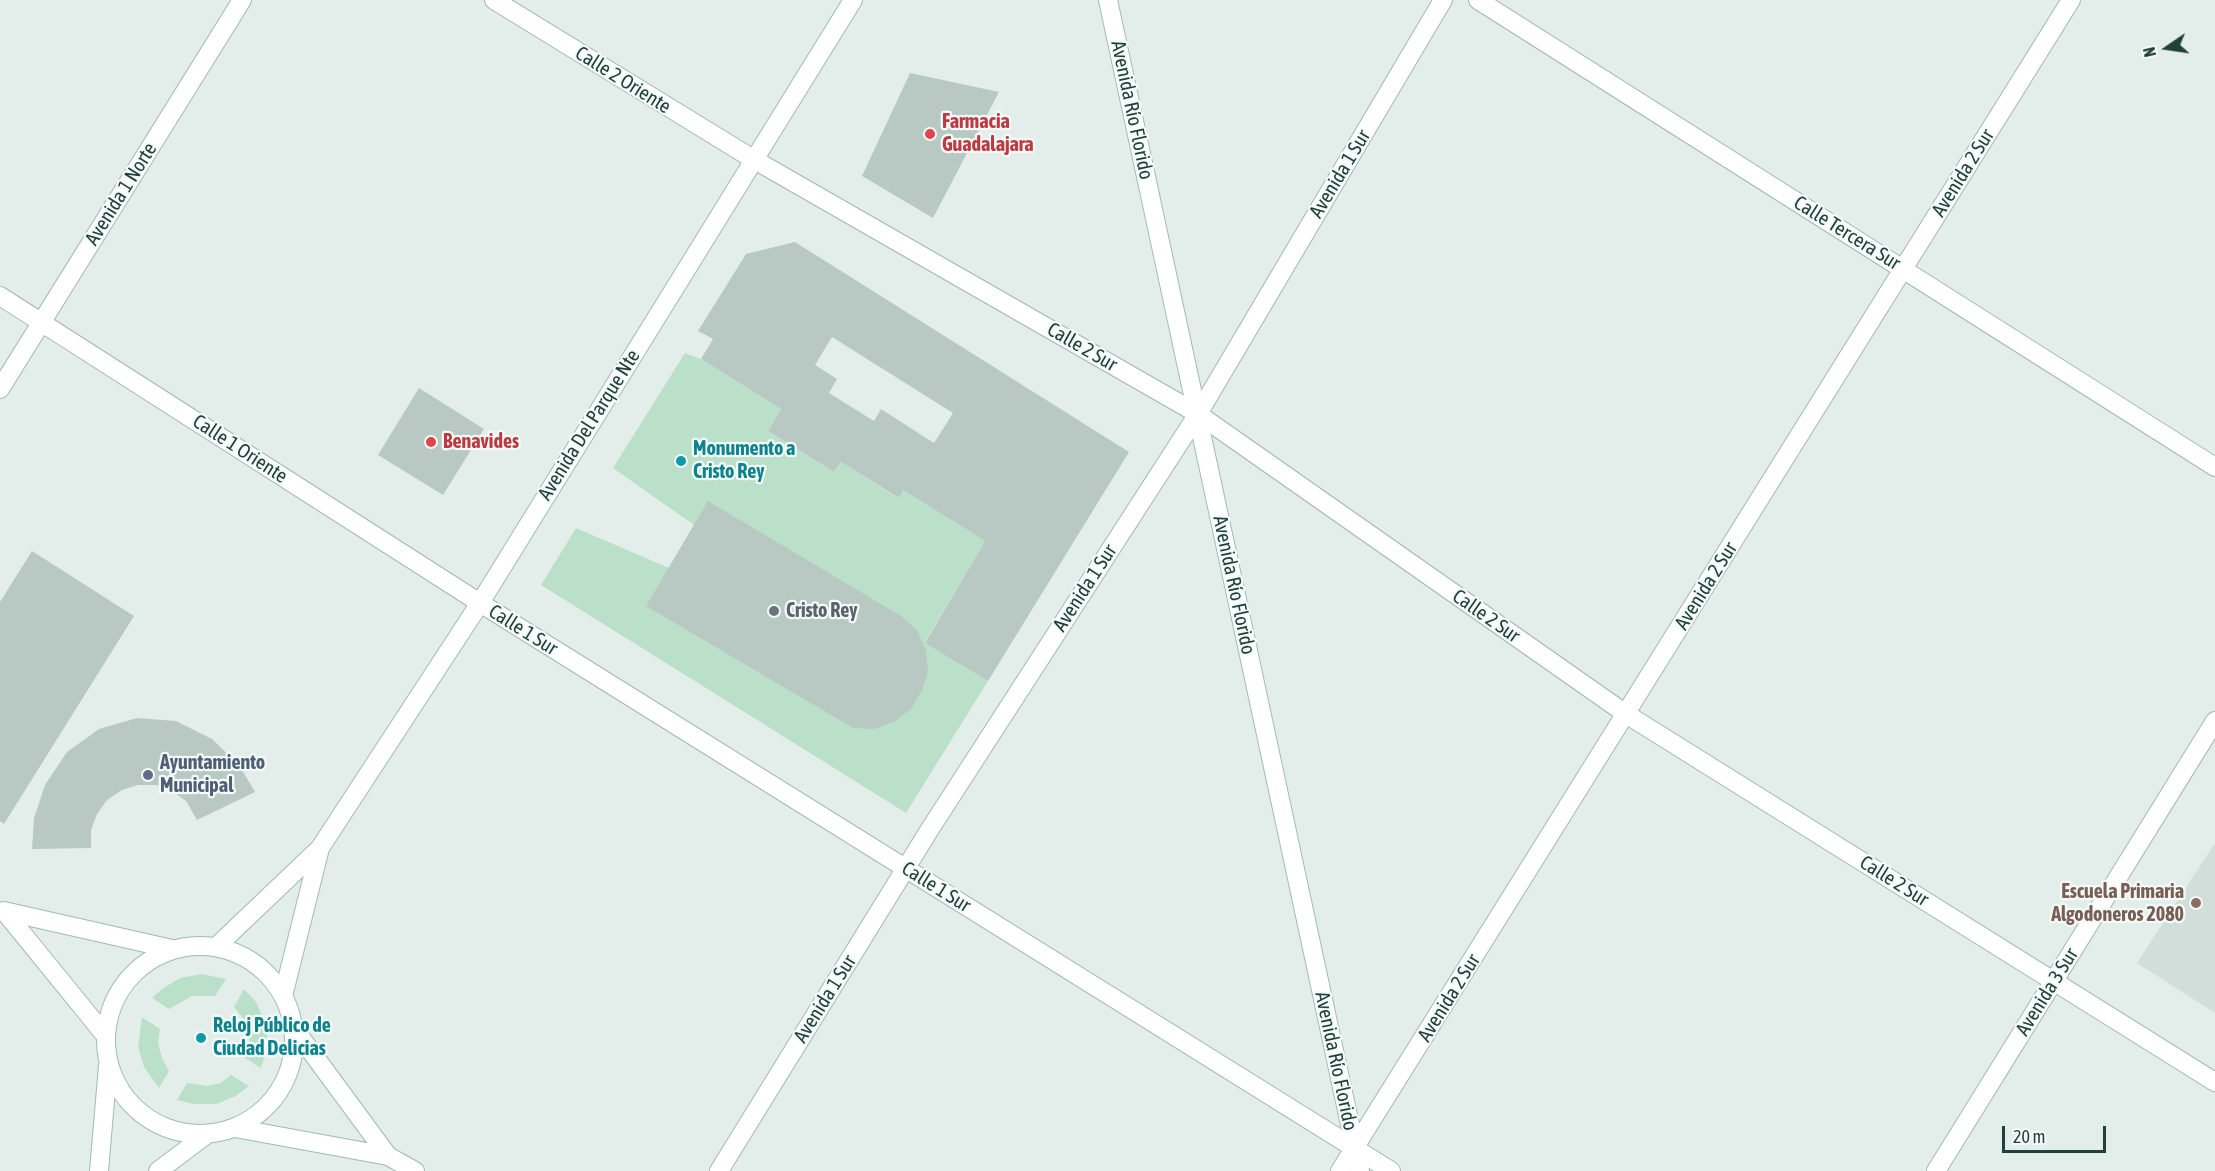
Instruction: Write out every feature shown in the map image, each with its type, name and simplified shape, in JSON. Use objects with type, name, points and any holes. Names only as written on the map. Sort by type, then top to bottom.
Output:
[{"type":"street","name":"Avenida 1 Norte","points":[[0,388],[242,0]]},
{"type":"street","name":"Calle 2 Oriente","points":[[494,0],[753,159]]},
{"type":"street","name":"Avenida Del Parque Nte","points":[[320,848],[480,603],[753,159],[854,0]]},
{"type":"street","name":"Avenida Río Florido","points":[[1108,0],[1360,1171]]},
{"type":"street","name":"Avenida 1 Sur","points":[[719,1171],[906,868],[1198,414],[1443,0]]},
{"type":"street","name":"Calle Tercera Sur","points":[[1478,0],[2215,467]]},
{"type":"street","name":"Avenida 2 Sur","points":[[1340,1171],[2071,0]]},
{"type":"street","name":"Calle 2 Sur","points":[[753,159],[1198,414],[1626,714],[2215,1082]]},
{"type":"street","name":"Calle 1 Oriente","points":[[0,296],[480,603]]},
{"type":"street","name":"Calle 1 Sur","points":[[480,603],[1391,1171]]},
{"type":"street","name":"Avenida 3 Sur","points":[[1936,1171],[2215,721]]},
{"type":"street","points":[[216,946],[320,848]]},
{"type":"street","points":[[283,996],[320,848]]},
{"type":"street","points":[[2,909],[172,949]]},
{"type":"street","points":[[2,909],[105,1035]]},
{"type":"street","points":[[99,1171],[109,1065],[105,1035],[112,1007],[125,982],[147,962],[172,949],[194,945],[216,946],[243,956],[267,973],[283,996],[293,1027],[293,1058],[282,1088],[261,1111],[235,1128],[206,1135],[180,1133],[156,1124],[135,1108],[119,1088],[109,1065]]},
{"type":"street","points":[[293,1027],[388,1156]]},
{"type":"street","points":[[235,1128],[388,1156],[415,1171]]},
{"type":"street","points":[[158,1171],[206,1135]]},
{"type":"shaded area","name":"Escuela Primaria Algodoneros 2080","points":[[2215,843],[2215,1013],[2137,963]]},
{"type":"green space","points":[[685,353],[701,359],[781,409],[768,431],[834,472],[841,462],[898,498],[903,490],[985,541],[925,642],[988,681],[906,813],[541,585],[576,528],[669,568],[694,525],[613,468]]},
{"type":"green space","points":[[201,974],[226,979],[215,996],[192,996],[169,1009],[152,998],[180,978]]},
{"type":"green space","points":[[244,989],[256,1002],[265,1022],[268,1043],[261,1068],[245,1058],[250,1045],[249,1036],[245,1021],[234,1007]]},
{"type":"green space","points":[[142,1017],[160,1029],[158,1043],[169,1071],[159,1088],[144,1067],[138,1047]]},
{"type":"green space","points":[[231,1075],[249,1086],[236,1096],[216,1104],[194,1104],[177,1100],[187,1083],[207,1086],[221,1083]]},
{"type":"building","name":"Farmacia Guadalajara","points":[[910,73],[999,92],[933,218],[862,176]]},
{"type":"building","points":[[795,242],[1129,452],[988,681],[925,643],[985,541],[903,490],[899,498],[841,462],[834,472],[768,431],[781,409],[701,359],[713,339],[698,331],[746,254]],"holes":[[[832,337],[953,413],[934,443],[881,409],[874,421],[829,393],[837,379],[815,365]]]},
{"type":"building","name":"Benavides","points":[[419,388],[484,429],[443,495],[378,455]]},
{"type":"building","name":"Cristo Rey","points":[[708,501],[901,616],[917,630],[926,650],[928,671],[922,691],[911,709],[894,722],[874,729],[853,728],[646,606]]},
{"type":"building","points":[[32,551],[134,616],[4,824],[0,821],[0,602]]},
{"type":"building","name":"Ayuntamiento Municipal","points":[[137,718],[176,721],[212,739],[239,765],[255,792],[197,820],[186,801],[172,791],[156,785],[138,785],[122,790],[107,800],[97,814],[91,830],[91,848],[32,849],[34,818],[45,785],[67,752],[99,729]]},
{"type":"place","name":"Farmacia Guadalajara","points":[[930,134]]},
{"type":"place","name":"Benavides","points":[[431,442]]},
{"type":"place","name":"Monumento a Cristo Rey","points":[[681,461]]},
{"type":"place","name":"Cristo Rey","points":[[774,611]]},
{"type":"place","name":"Ayuntamiento Municipal","points":[[148,775]]},
{"type":"place","name":"Escuela Primaria Algodoneros 2080","points":[[2196,903]]},
{"type":"place","name":"Reloj Público de Ciudad Delicias","points":[[201,1038]]}]
